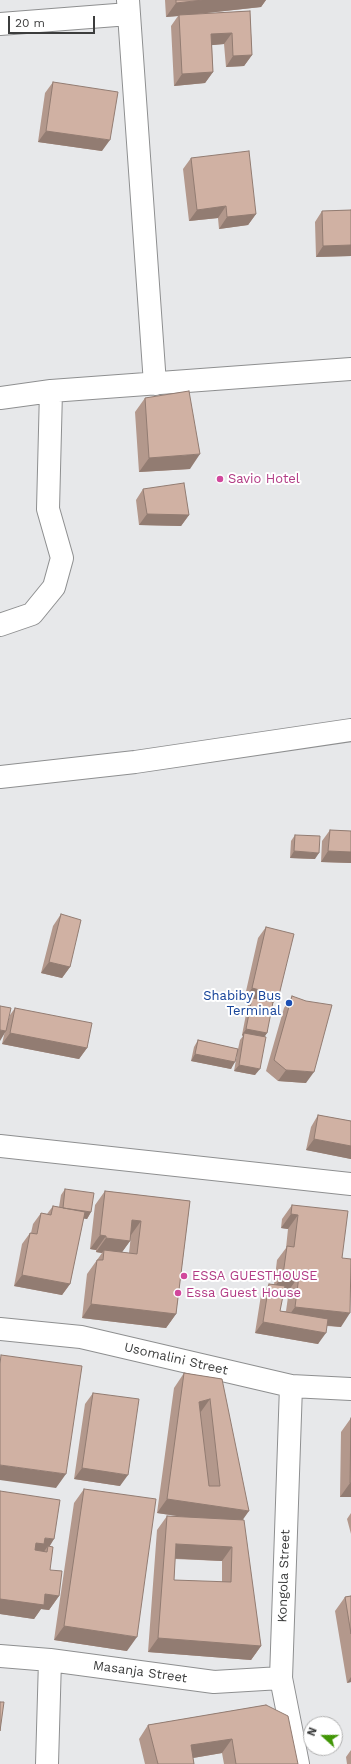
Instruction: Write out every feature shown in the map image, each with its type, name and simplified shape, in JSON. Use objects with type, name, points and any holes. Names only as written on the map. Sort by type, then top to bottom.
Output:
[{"type":"street","points":[[0,24],[128,7],[155,384]]},
{"type":"street","points":[[0,398],[51,392],[351,369]]},
{"type":"street","points":[[0,625],[32,614],[54,587],[62,558],[48,509],[51,392]]},
{"type":"street","points":[[0,777],[135,762],[351,730]]},
{"type":"street","points":[[0,1146],[351,1184]]},
{"type":"street","name":"Usomalini Street","points":[[0,1329],[81,1337],[291,1386],[351,1389]]},
{"type":"street","name":"Kongola Street","points":[[291,1386],[281,1678],[298,1764]]},
{"type":"street","name":"Masanja Street","points":[[0,1656],[50,1660],[214,1682],[281,1678]]},
{"type":"street","points":[[47,1764],[50,1660]]},
{"type":"building","points":[[176,0],[203,0],[176,3]]},
{"type":"building","points":[[250,11],[252,55],[233,56],[232,33],[211,34],[213,72],[182,74],[179,15]]},
{"type":"building","points":[[53,82],[118,92],[110,140],[46,131]]},
{"type":"building","points":[[249,151],[256,214],[227,217],[226,206],[197,210],[191,158]]},
{"type":"building","points":[[351,210],[351,245],[323,246],[322,211]]},
{"type":"building","points":[[189,391],[200,454],[149,458],[145,398]]},
{"type":"building","points":[[184,483],[189,515],[147,514],[143,489]]},
{"type":"building","points":[[330,830],[351,831],[351,852],[328,851]]},
{"type":"building","points":[[295,835],[320,836],[319,853],[294,851]]},
{"type":"building","points":[[61,914],[81,920],[70,967],[49,962]]},
{"type":"building","points":[[266,927],[294,934],[279,995],[252,988]]},
{"type":"building","points":[[292,996],[306,1001],[332,1005],[314,1072],[286,1070],[274,1060]]},
{"type":"building","points":[[252,998],[273,1002],[267,1033],[246,1029]]},
{"type":"building","points":[[0,1006],[11,1008],[6,1031],[0,1030]]},
{"type":"building","points":[[15,1008],[92,1023],[87,1048],[10,1033]]},
{"type":"building","points":[[244,1033],[266,1037],[260,1069],[239,1065]]},
{"type":"building","points":[[198,1040],[238,1049],[235,1062],[195,1054]]},
{"type":"building","points":[[318,1115],[351,1121],[351,1146],[314,1139]]},
{"type":"building","points":[[65,1189],[94,1193],[91,1212],[63,1208]]},
{"type":"building","points":[[105,1191],[190,1201],[176,1314],[91,1304],[97,1260],[103,1260],[104,1250],[137,1254],[141,1221],[132,1220],[130,1241],[106,1238],[106,1236],[100,1235]]},
{"type":"building","points":[[292,1205],[348,1211],[342,1258],[351,1259],[350,1313],[295,1307],[299,1276],[283,1275],[287,1246],[294,1247],[298,1215],[291,1214]]},
{"type":"building","points":[[53,1206],[85,1212],[70,1284],[22,1275],[30,1233],[37,1234],[41,1213],[51,1215]]},
{"type":"building","points":[[269,1284],[285,1286],[280,1311],[328,1319],[326,1333],[263,1322]]},
{"type":"building","points":[[1,1355],[82,1366],[66,1474],[0,1465]]},
{"type":"building","points":[[184,1373],[222,1379],[249,1511],[167,1499]],"holes":[[[210,1399],[220,1486],[209,1486],[199,1402]]]},
{"type":"building","points":[[93,1393],[139,1399],[128,1475],[82,1468]]},
{"type":"building","points":[[351,1418],[351,1483],[350,1483]]},
{"type":"building","points":[[84,1489],[156,1499],[137,1637],[64,1626]]},
{"type":"building","points":[[0,1491],[60,1500],[54,1539],[45,1538],[44,1544],[36,1543],[35,1550],[47,1552],[48,1546],[53,1547],[50,1570],[62,1571],[59,1596],[45,1594],[44,1605],[0,1599]]},
{"type":"building","points":[[167,1516],[244,1520],[261,1646],[158,1638]],"holes":[[[176,1544],[232,1547],[231,1582],[174,1580]]]},
{"type":"building","points":[[351,1596],[351,1634],[345,1597]]},
{"type":"building","points":[[0,1702],[4,1702],[0,1731]]},
{"type":"building","points":[[266,1705],[288,1716],[298,1764],[236,1764],[232,1739],[191,1745],[194,1764],[158,1764],[148,1725]]},
{"type":"place","name":"Savio Hotel","points":[[220,479]]},
{"type":"place","name":"Shabiby Bus Terminal","points":[[289,1003]]},
{"type":"place","name":"ESSA GUESTHOUSE","points":[[184,1276]]},
{"type":"place","name":"Essa Guest House","points":[[178,1293]]}]
